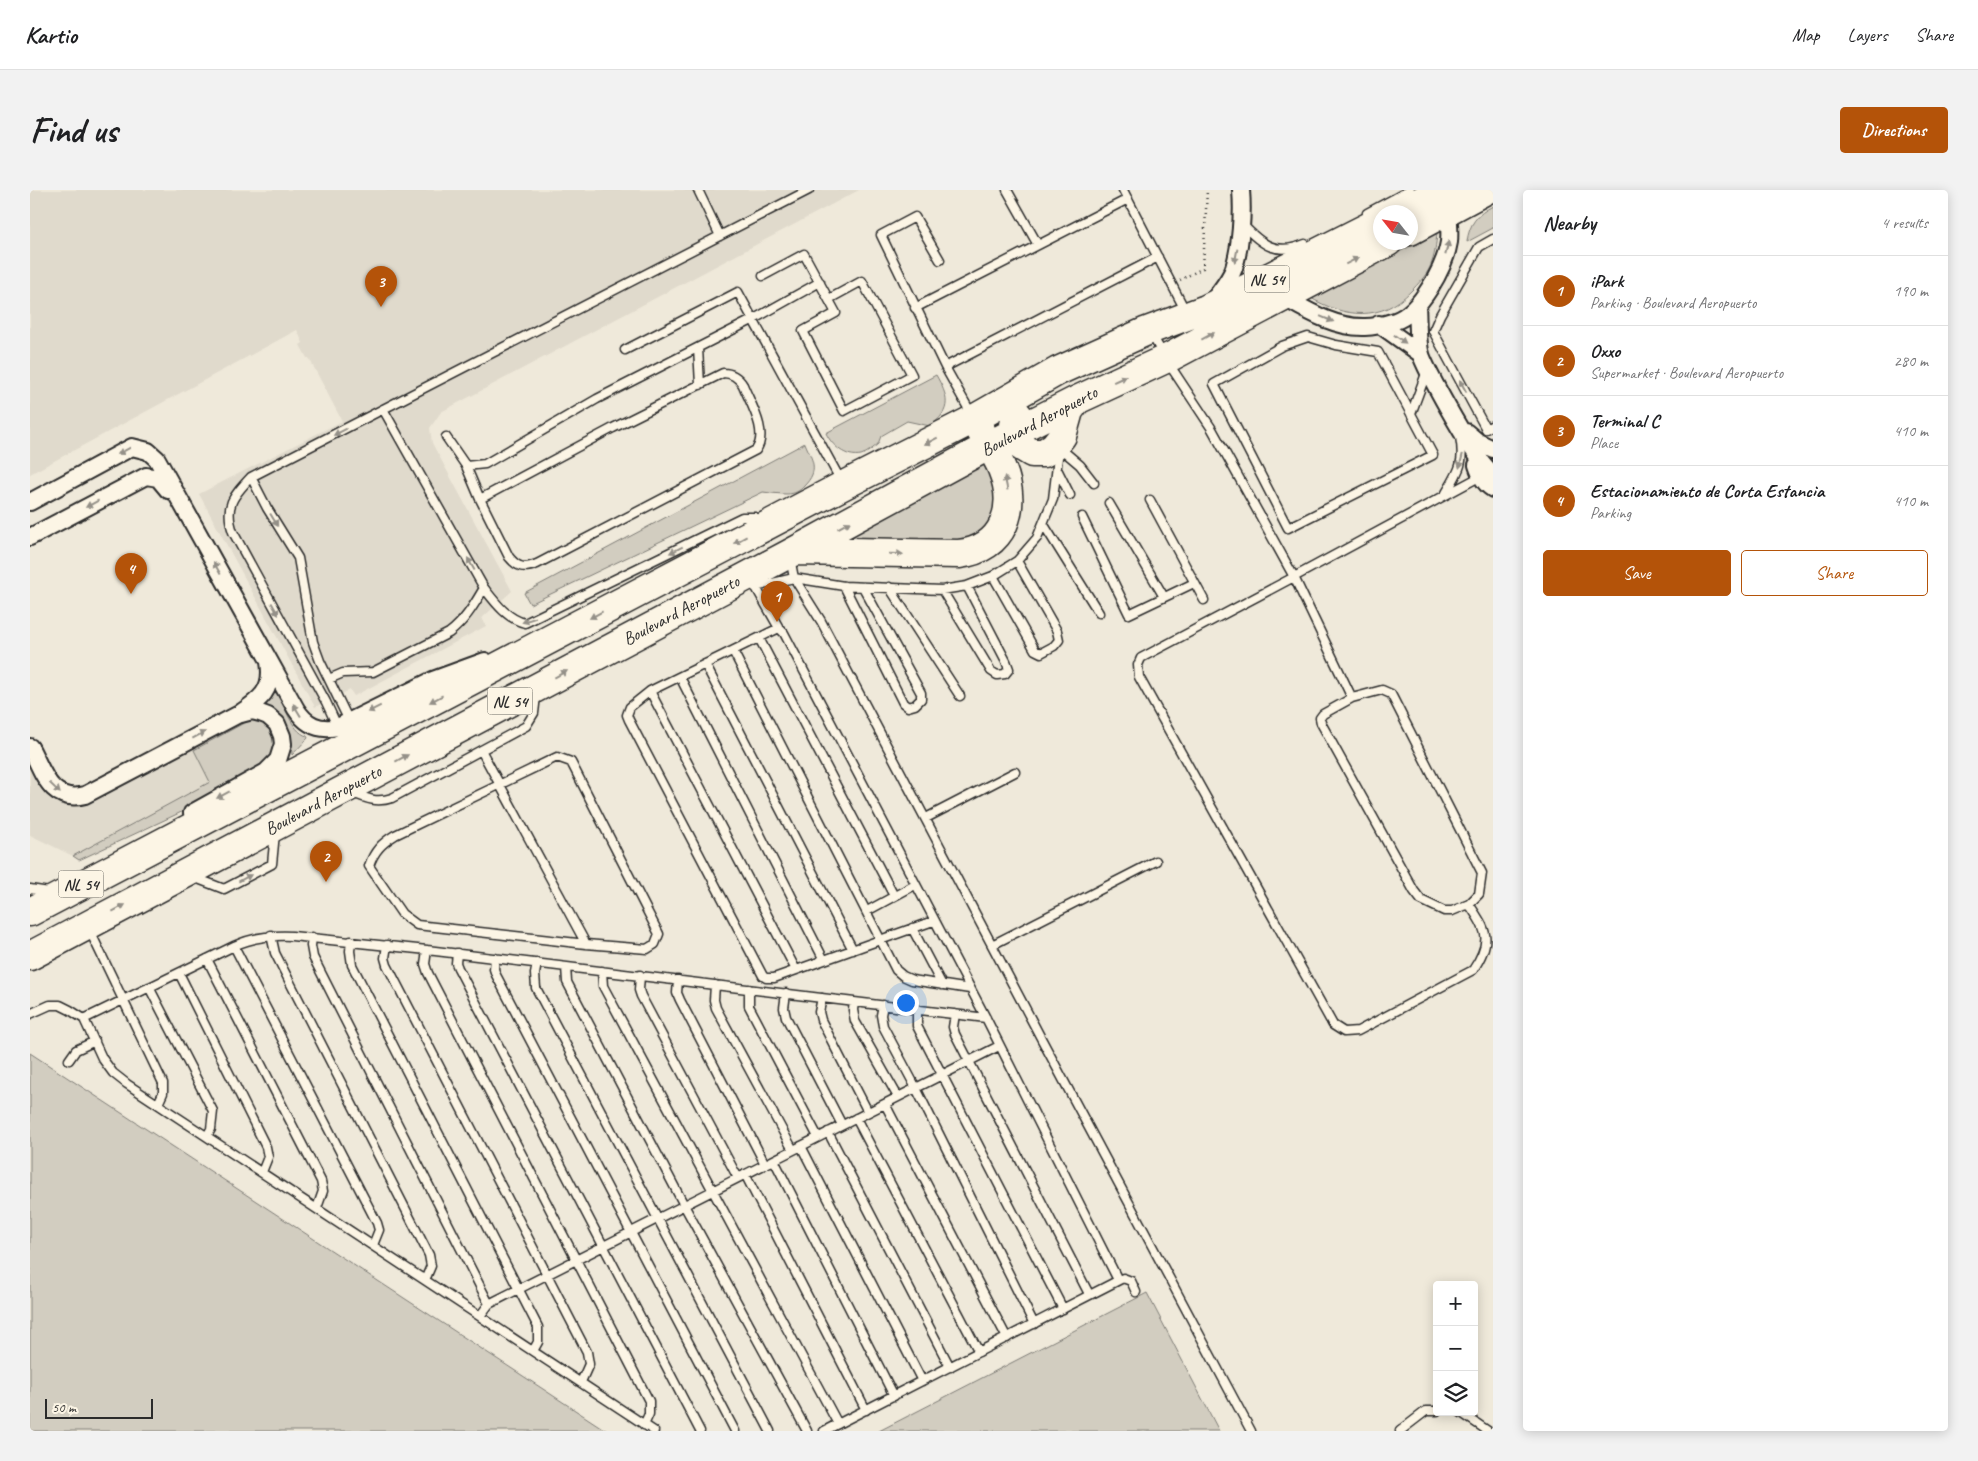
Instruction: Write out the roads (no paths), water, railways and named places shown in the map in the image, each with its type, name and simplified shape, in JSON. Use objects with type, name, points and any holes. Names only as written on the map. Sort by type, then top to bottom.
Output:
[{"type":"highway","points":[[1411,199],[1446,201],[1486,190]]},
{"type":"highway","points":[[1418,224],[1446,201]]},
{"type":"highway","name":"Boulevard Aeropuerto","points":[[30,912],[133,857],[348,734],[565,632],[844,485],[974,419],[1058,371],[1148,331],[1197,313],[1371,218]]},
{"type":"highway","name":"Boulevard Aeropuerto","points":[[30,956],[537,687],[793,561],[1014,432],[1165,358],[1373,250]]},
{"type":"highway","points":[[1078,400],[1069,411],[1061,442],[1049,450],[1038,454],[1022,447],[1014,432],[1016,417],[1026,405],[1125,354],[1137,346],[1148,331]]},
{"type":"highway","points":[[793,561],[959,554],[977,551],[985,546],[999,534],[1007,517],[1008,507],[1005,479],[997,459],[974,419]]},
{"type":"highway","points":[[30,932],[54,920],[88,898],[133,857]]},
{"type":"street","points":[[1197,313],[1234,269],[1240,222],[1241,190]]},
{"type":"street","points":[[1283,297],[1320,316],[1342,324],[1365,327],[1396,321],[1417,305],[1432,285],[1444,263],[1449,240],[1446,201]]},
{"type":"street","points":[[1417,305],[1424,361],[1471,448],[1489,472],[1490,488],[1493,489]]},
{"type":"street","points":[[1379,324],[1424,361]]},
{"type":"street","points":[[1458,425],[1478,442],[1493,449]]},
{"type":"street","points":[[30,502],[132,447],[148,451],[157,459],[301,717],[308,724],[317,728],[348,734]]},
{"type":"street","points":[[30,537],[146,476],[152,476],[162,482],[187,513]]},
{"type":"street","points":[[30,747],[50,786],[66,796],[85,795],[239,714],[259,699],[269,685],[271,674],[269,662],[264,652]]},
{"type":"street","points":[[133,857],[197,809],[266,772],[278,760],[283,744],[277,724],[268,716],[260,713],[239,714]]},
{"type":"lane","points":[[698,190],[720,236]]},
{"type":"lane","points":[[348,734],[326,702],[233,532],[228,513],[237,491],[251,477],[808,190]]},
{"type":"lane","points":[[1007,190],[1038,245]]},
{"type":"lane","points":[[1123,190],[1172,285],[1197,313]]},
{"type":"lane","points":[[915,308],[1128,199]]},
{"type":"lane","points":[[1371,218],[1411,199]]},
{"type":"lane","points":[[940,260],[915,217],[881,235],[915,308],[974,419]]},
{"type":"lane","points":[[1240,222],[1260,241],[1278,250],[1292,250],[1312,242]]},
{"type":"lane","points":[[1490,427],[1433,331],[1440,315],[1479,247],[1493,239]]},
{"type":"lane","points":[[763,276],[804,254],[836,313],[803,331],[844,411],[912,375],[862,280],[829,299]]},
{"type":"lane","points":[[945,367],[1158,257]]},
{"type":"lane","points":[[466,466],[485,464],[597,399],[754,319],[820,282]]},
{"type":"lane","points":[[625,350],[738,292],[844,485]]},
{"type":"lane","points":[[1148,331],[1212,429],[1294,577],[1352,698]]},
{"type":"lane","points":[[1411,414],[1378,352],[1336,345],[1308,337],[1282,346],[1214,384],[1288,528],[1433,455],[1411,414],[1424,361]]},
{"type":"lane","points":[[698,348],[700,384]]},
{"type":"lane","points":[[446,437],[466,466],[480,499],[509,557],[515,565],[523,568],[530,567],[756,450],[760,444],[761,430],[740,380],[729,373],[723,373],[588,441],[480,499]]},
{"type":"lane","points":[[383,409],[484,588],[497,605],[515,621],[525,623],[742,517],[755,517],[766,526]]},
{"type":"lane","points":[[1446,493],[1460,465],[1463,454],[1458,425]]},
{"type":"lane","points":[[793,561],[844,586],[942,590],[967,586],[993,576],[1017,561],[1037,538],[1044,525],[1053,499],[1061,442]]},
{"type":"lane","points":[[1061,442],[1094,483]]},
{"type":"lane","points":[[1058,471],[1070,495]]},
{"type":"lane","points":[[1469,904],[1486,929],[1486,945],[1473,970],[1358,1031],[1344,1032],[1333,1024],[1139,677],[1138,665],[1141,658],[1294,577],[1446,493],[1489,472]]},
{"type":"lane","points":[[251,477],[267,508],[298,558],[313,642],[329,679],[348,734]]},
{"type":"lane","points":[[1150,500],[1204,600]]},
{"type":"lane","points":[[1109,503],[1164,597]]},
{"type":"lane","points":[[1082,517],[1129,614],[1194,582]]},
{"type":"lane","points":[[1044,525],[1099,613]]},
{"type":"lane","points":[[793,561],[821,621],[1251,1431]]},
{"type":"lane","points":[[993,576],[1035,650],[1041,653],[1054,646],[1059,640],[1057,631],[1017,561]]},
{"type":"lane","points":[[752,581],[779,628],[784,632],[933,921],[986,1018],[1118,1280]]},
{"type":"lane","points":[[844,586],[903,703],[908,707],[915,705],[922,699],[921,693],[864,587]]},
{"type":"lane","points":[[942,590],[991,671],[996,675],[1005,674],[1009,669],[1006,661],[967,586]]},
{"type":"lane","points":[[889,587],[960,696]]},
{"type":"lane","points":[[329,679],[344,673],[373,672],[449,633],[460,625],[469,614],[484,588]]},
{"type":"lane","points":[[779,628],[650,691],[635,702],[627,715],[761,973],[769,979],[933,921]]},
{"type":"lane","points":[[759,638],[894,896]]},
{"type":"lane","points":[[732,651],[882,939],[896,970],[912,980],[970,989]]},
{"type":"lane","points":[[706,664],[853,950]]},
{"type":"lane","points":[[680,677],[824,960]]},
{"type":"lane","points":[[344,789],[368,799],[381,801],[392,798],[526,726],[534,712],[537,687]]},
{"type":"lane","points":[[1382,690],[1391,694],[1478,861],[1482,872],[1482,885],[1479,894],[1469,904],[1452,911],[1444,911],[1421,900],[1414,891],[1320,723],[1320,718],[1323,714],[1352,698],[1382,690]]},
{"type":"lane","points":[[650,691],[796,970]]},
{"type":"lane","points":[[481,750],[586,944]]},
{"type":"lane","points":[[557,757],[571,762],[659,934],[655,944],[647,949],[417,925],[402,914],[369,866],[373,853],[390,838],[499,784],[557,757]]},
{"type":"lane","points":[[926,818],[1015,772]]},
{"type":"lane","points":[[992,945],[1156,861]]},
{"type":"lane","points":[[867,910],[915,885]]},
{"type":"lane","points":[[30,889],[66,892]]},
{"type":"lane","points":[[88,925],[163,1083],[163,1093],[158,1104]]},
{"type":"lane","points":[[912,928],[942,985]]},
{"type":"lane","points":[[84,1019],[247,940],[271,935],[457,953],[986,1018]]},
{"type":"lane","points":[[271,935],[275,953],[430,1255],[431,1266],[425,1280]]},
{"type":"lane","points":[[312,938],[313,957],[489,1304]]},
{"type":"lane","points":[[351,942],[352,965],[538,1327],[538,1342],[533,1351]]},
{"type":"lane","points":[[387,945],[387,965],[588,1352],[588,1364],[580,1382]]},
{"type":"lane","points":[[234,946],[377,1223],[379,1230],[373,1246]]},
{"type":"lane","points":[[427,950],[425,957],[428,973],[649,1401],[649,1414],[644,1425]]},
{"type":"lane","points":[[457,953],[456,963],[458,968],[700,1431]]},
{"type":"lane","points":[[495,958],[494,969],[496,975],[735,1431]]},
{"type":"lane","points":[[207,959],[321,1181],[323,1191],[317,1208]]},
{"type":"lane","points":[[537,963],[535,974],[536,988],[770,1431]]},
{"type":"lane","points":[[566,966],[567,982],[684,1205],[807,1431]]},
{"type":"lane","points":[[602,971],[604,986],[838,1424]]},
{"type":"lane","points":[[179,972],[266,1147],[268,1157],[262,1172]]},
{"type":"lane","points":[[640,975],[639,990],[641,996],[738,1178]]},
{"type":"lane","points":[[678,980],[680,1000],[765,1164]]},
{"type":"lane","points":[[715,985],[714,1000],[716,1008],[793,1150]]},
{"type":"lane","points":[[149,987],[213,1111],[211,1129],[207,1136]]},
{"type":"lane","points":[[749,989],[749,1006],[818,1138]]},
{"type":"lane","points":[[786,993],[784,1008],[786,1017],[842,1125]]},
{"type":"lane","points":[[822,998],[821,1020],[868,1112]]},
{"type":"lane","points":[[854,1002],[855,1021],[898,1097]]},
{"type":"lane","points":[[30,1014],[50,1005],[60,1005],[84,1019],[102,1058],[113,1072],[158,1104],[654,1431]]},
{"type":"lane","points":[[883,1005],[881,1015],[883,1026],[1034,1324]]},
{"type":"lane","points":[[917,1010],[917,1026],[1063,1309]]},
{"type":"lane","points":[[955,1014],[953,1027],[955,1034],[1090,1294]]},
{"type":"lane","points":[[69,1060],[76,1050],[95,1041]]},
{"type":"lane","points":[[480,1316],[489,1304],[999,1046]]},
{"type":"lane","points":[[885,1104],[1007,1338]]},
{"type":"lane","points":[[856,1118],[979,1352]]},
{"type":"lane","points":[[828,1132],[950,1367]]},
{"type":"lane","points":[[801,1146],[922,1381]]},
{"type":"lane","points":[[774,1160],[894,1396]]},
{"type":"lane","points":[[746,1174],[866,1410]]},
{"type":"lane","points":[[824,1431],[1118,1280],[1123,1278],[1129,1279],[1136,1292]]},
{"type":"lane","points":[[1400,1431],[1426,1411],[1433,1411]]},
{"type":"lane","points":[[1466,1416],[1488,1431]]},
{"type":"place","name":"Terminal C","points":[[381,307]]},
{"type":"place","name":"Estacionamiento de Corta Estancia","points":[[131,594]]},
{"type":"place","name":"iPark","points":[[777,622]]},
{"type":"place","name":"Oxxo","points":[[326,882]]}]
